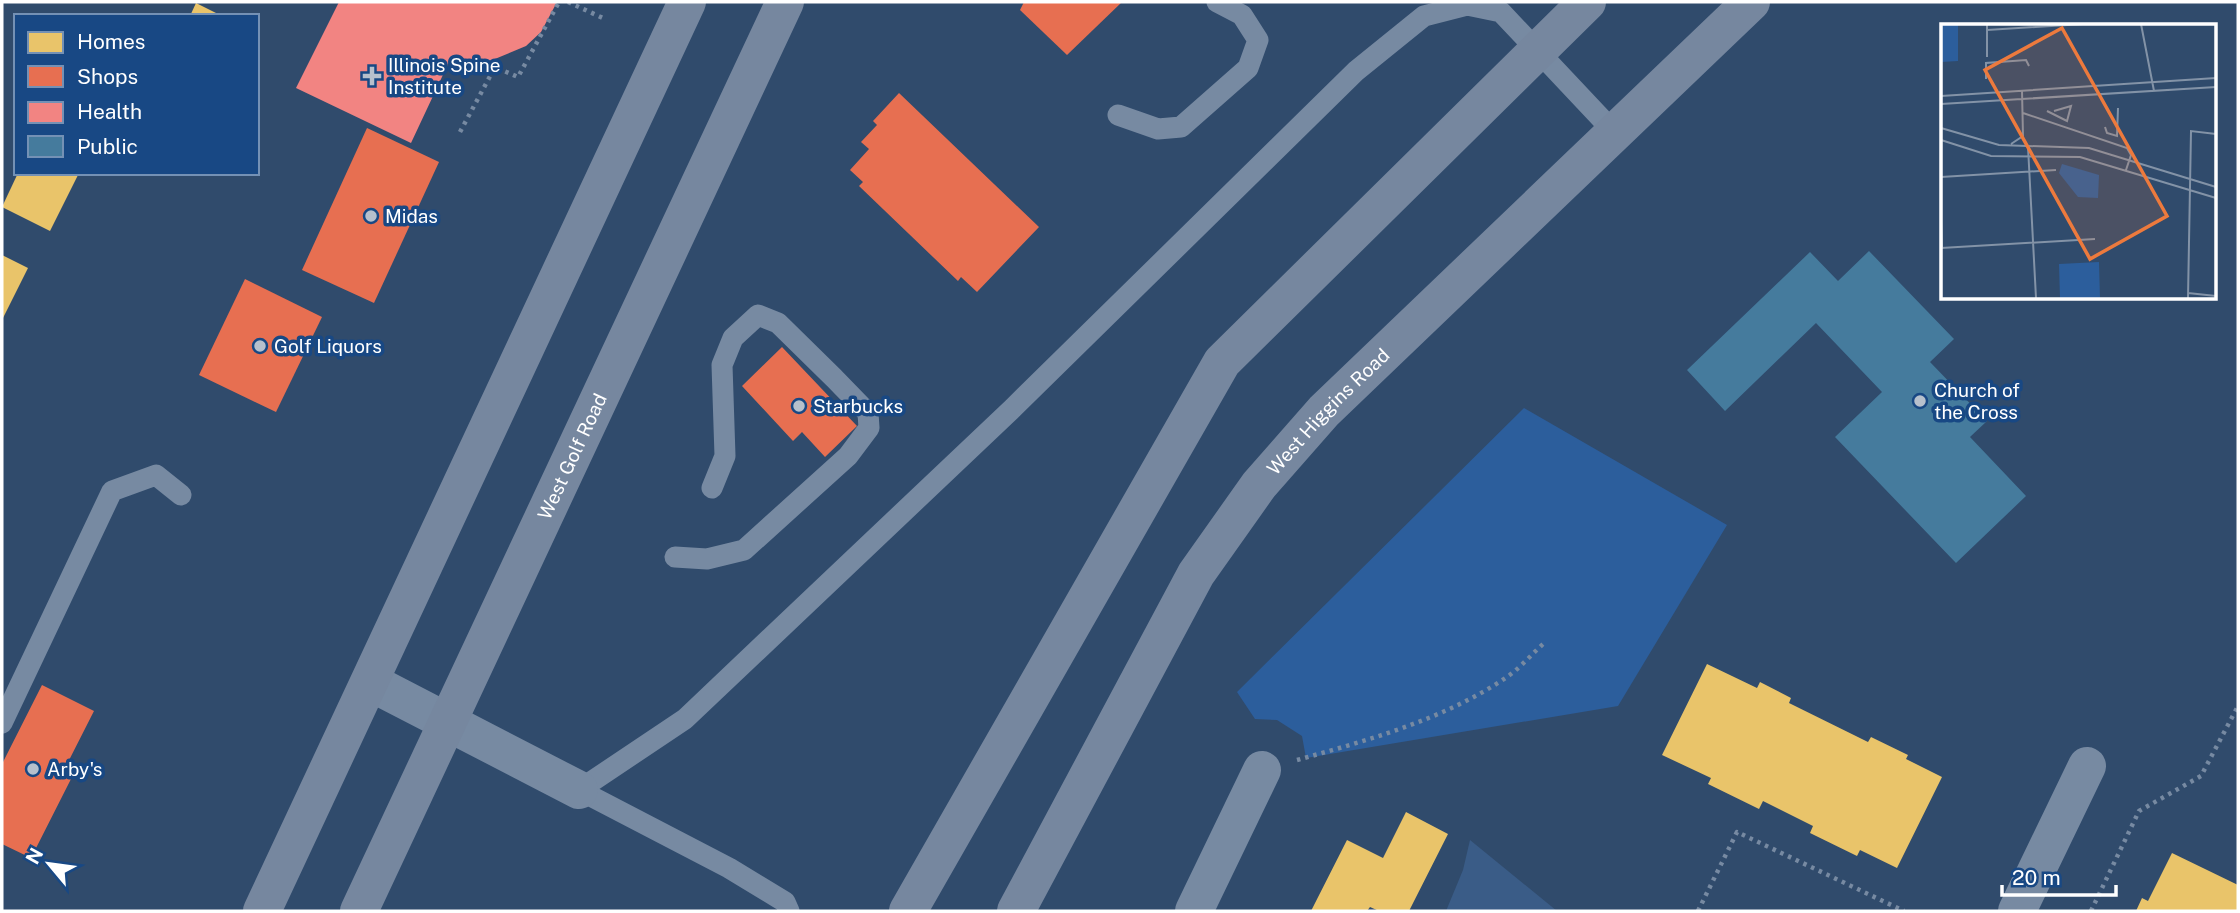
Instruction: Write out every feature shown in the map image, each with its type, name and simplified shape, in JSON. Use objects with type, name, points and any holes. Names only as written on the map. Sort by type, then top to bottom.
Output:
[{"type":"main road","points":[[262,911],[687,2]]},
{"type":"main road","name":"West Golf Road","points":[[359,911],[785,2]]},
{"type":"main road","points":[[908,911],[1222,362],[1535,50],[1587,2]]},
{"type":"main road","name":"West Higgins Road","points":[[1016,911],[1196,575],[1259,485],[1324,411],[1751,2]]},
{"type":"street","points":[[370,682],[579,790]]},
{"type":"street","points":[[2017,911],[2087,766]]},
{"type":"street","points":[[1194,911],[1262,769]]},
{"type":"lane","points":[[1118,115],[1158,130],[1181,127],[1248,68],[1258,40],[1242,15],[1217,2]]},
{"type":"lane","points":[[789,911],[785,902],[729,868],[579,790],[685,719],[1013,408],[1356,71],[1424,16],[1467,5],[1501,12],[1614,132]]},
{"type":"lane","points":[[675,557],[707,559],[744,550],[848,456],[869,428],[868,413],[834,378],[778,323],[758,314],[733,338],[722,365],[724,456],[712,488]]},
{"type":"lane","points":[[2,723],[112,491],[156,475],[181,495]]},
{"type":"path","points":[[460,132],[495,67],[518,77],[559,2]]},
{"type":"path","points":[[568,2],[605,19]]},
{"type":"path","points":[[1262,769],[1386,735],[1459,703],[1510,675],[1543,644]]},
{"type":"path","points":[[2091,911],[2139,811],[2201,776],[2238,706]]},
{"type":"path","points":[[1698,911],[1737,832],[1904,911]]},
{"type":"shaded area","points":[[1524,408],[1727,525],[1618,706],[1306,758],[1302,736],[1277,720],[1255,719],[1237,692]]},
{"type":"shaded area","points":[[1470,840],[1557,911],[1446,911],[1463,870]]},
{"type":"building: Homes","points":[[196,3],[218,14],[191,14]]},
{"type":"building: Homes","points":[[17,175],[78,175],[50,231],[2,207]]},
{"type":"building: Homes","points":[[2,255],[28,268],[2,320]]},
{"type":"building: Homes","points":[[1707,664],[1757,688],[1760,682],[1791,698],[1789,703],[1868,742],[1871,737],[1908,755],[1906,759],[1942,777],[1897,868],[1860,850],[1857,856],[1810,833],[1813,826],[1763,801],[1759,809],[1708,784],[1711,778],[1662,755]]},
{"type":"building: Homes","points":[[1406,812],[1448,834],[1409,911],[1379,911],[1370,907],[1367,911],[1311,911],[1347,840],[1383,858]]},
{"type":"building: Homes","points":[[2172,853],[2238,885],[2238,911],[2136,911],[2142,898],[2148,901]]},
{"type":"building: Shops","points":[[1024,2],[1122,2],[1067,55],[1020,10]]},
{"type":"building: Shops","points":[[899,93],[1039,227],[977,292],[961,277],[958,281],[859,186],[863,182],[850,170],[869,149],[861,142],[877,125],[873,121]]},
{"type":"building: Shops","name":"Midas","points":[[367,128],[439,162],[374,303],[302,270]]},
{"type":"building: Shops","name":"Golf Liquors","points":[[245,279],[322,317],[276,412],[199,375]]},
{"type":"building: Shops","name":"Starbucks","points":[[782,347],[857,426],[825,457],[802,432],[793,441],[742,386]]},
{"type":"building: Shops","name":"Arby's","points":[[42,685],[94,711],[62,774],[71,779],[31,858],[2,844],[2,764]]},
{"type":"building: Health","name":"Illinois Spine Institute","points":[[339,2],[557,2],[541,32],[526,46],[490,61],[449,62],[411,143],[296,88]]},
{"type":"building: Public","name":"Church of the Cross","points":[[1869,251],[1954,339],[1930,362],[1987,421],[1970,437],[2026,496],[1956,563],[1835,437],[1882,392],[1816,323],[1725,411],[1687,370],[1810,252],[1838,281]]},
{"type":"place","name":"Illinois Spine Institute","points":[[372,76]]},
{"type":"place","name":"Midas","points":[[371,216]]},
{"type":"place","name":"Golf Liquors","points":[[260,346]]},
{"type":"place","name":"Church of the Cross","points":[[1920,401]]},
{"type":"place","name":"Starbucks","points":[[799,406]]},
{"type":"place","name":"Arby's","points":[[33,769]]}]
